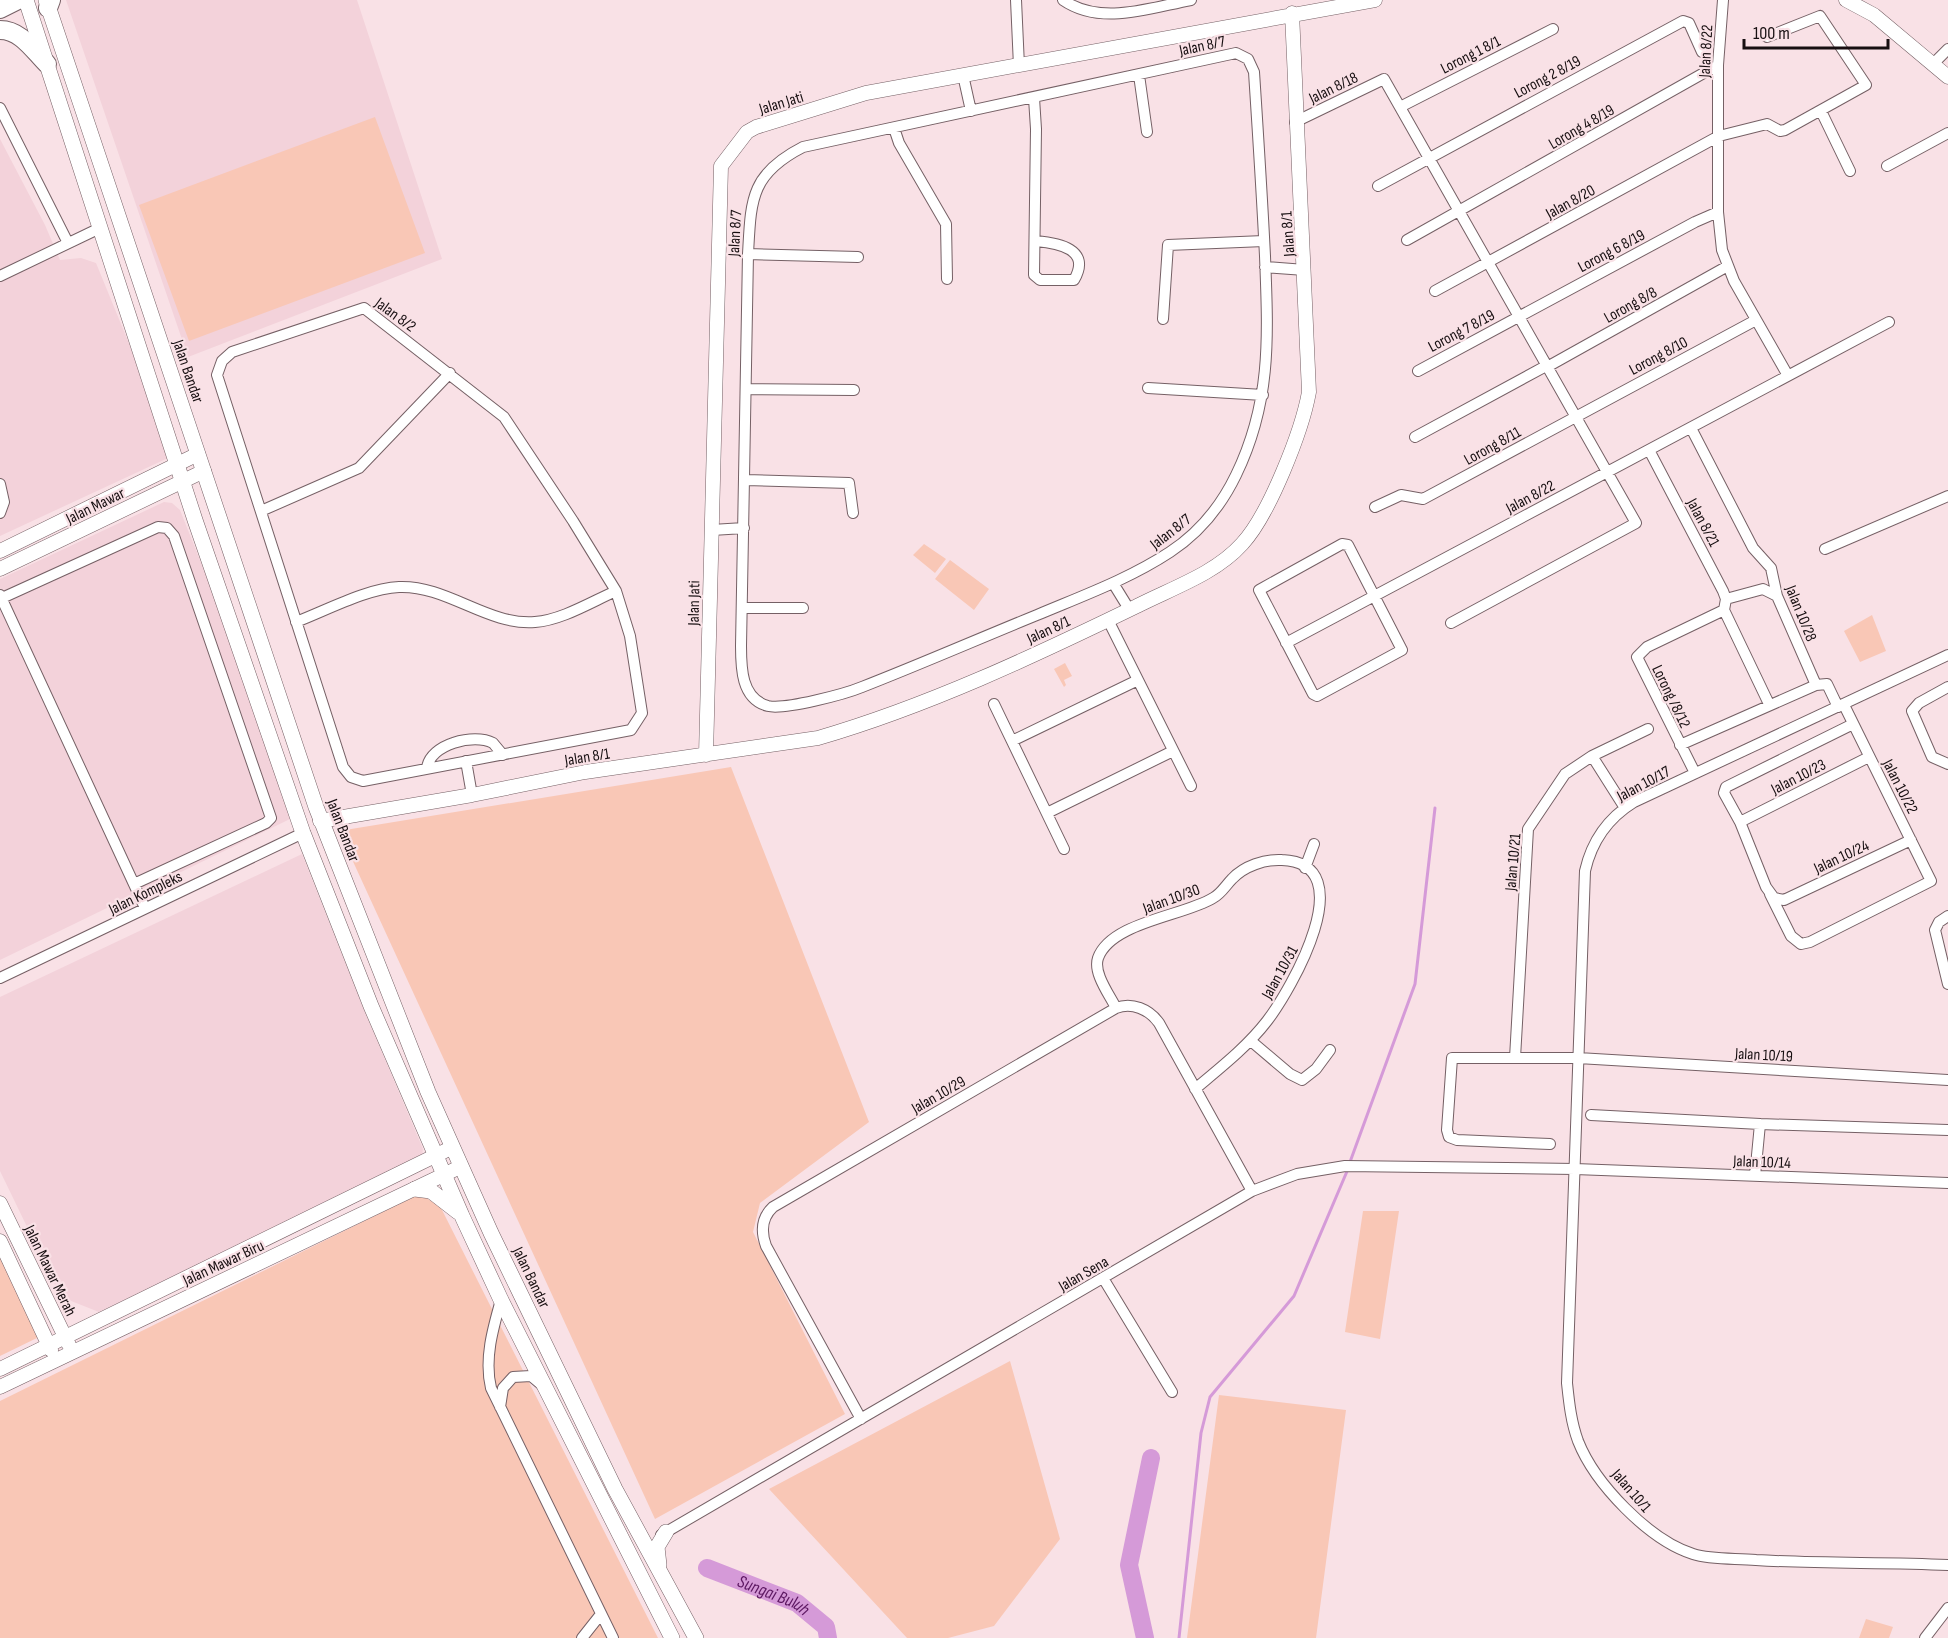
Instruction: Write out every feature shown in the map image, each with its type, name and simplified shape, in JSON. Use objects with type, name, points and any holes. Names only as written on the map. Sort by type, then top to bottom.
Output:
[{"type":"main road","points":[[0,9],[18,0]]},
{"type":"main road","points":[[26,0],[177,463],[303,833],[371,1006],[501,1300],[672,1638]]},
{"type":"main road","name":"Jalan Bandar","points":[[48,3],[320,821],[460,1167],[610,1478],[696,1638]]},
{"type":"main road","points":[[0,30],[14,32],[21,37],[47,64]]},
{"type":"main road","points":[[415,1189],[431,1191],[462,1216]]},
{"type":"main road","points":[[611,1519],[631,1543],[645,1544],[639,1556],[645,1584]]},
{"type":"main road","points":[[662,1575],[657,1547],[666,1532]]},
{"type":"street","points":[[1016,0],[1018,66]]},
{"type":"street","points":[[1063,0],[1080,10],[1104,14],[1191,0]]},
{"type":"street","name":"Jalan Jati","points":[[706,755],[721,163],[753,129],[866,93],[1375,0]]},
{"type":"street","name":"Jalan 8/22","points":[[1722,0],[1718,65],[1718,212],[1726,267],[1787,374]]},
{"type":"street","points":[[1846,0],[1874,15],[1948,77]]},
{"type":"street","name":"Jalan 8/1","points":[[320,821],[472,795],[585,772],[818,738],[854,727],[974,681],[1215,567],[1242,545],[1260,518],[1299,433],[1307,401],[1310,365],[1295,122],[1292,14]]},
{"type":"street","name":"Jalan 8/20","points":[[1435,291],[1719,136],[1765,125],[1782,131],[1866,85],[1824,19],[1815,16],[1767,37]]},
{"type":"street","name":"Lorong 2 8/19","points":[[1378,186],[1680,22],[1685,20],[1689,23],[1702,52]]},
{"type":"street","name":"Lorong 1 8/1","points":[[1400,107],[1553,28]]},
{"type":"street","points":[[1933,64],[1948,49]]},
{"type":"street","name":"Jalan 8/7","points":[[1228,52],[1248,59],[1254,72],[1268,344],[1263,395],[1253,434],[1236,475],[1209,518],[1169,552],[1113,582],[861,688],[804,703],[776,706],[761,703],[752,696],[743,680],[742,608],[748,254],[751,200],[777,161],[803,147],[1139,75],[1228,52]]},
{"type":"street","name":"Lorong 4 8/19","points":[[1407,240],[1718,65]]},
{"type":"street","points":[[963,75],[971,111]]},
{"type":"street","points":[[1139,75],[1147,132]]},
{"type":"street","name":"Jalan 8/18","points":[[1295,122],[1384,79],[1400,107]]},
{"type":"street","points":[[1034,98],[1035,277],[1040,280],[1074,280],[1077,259],[1070,248],[1058,243],[1036,241]]},
{"type":"street","points":[[1400,107],[1636,523],[1451,624]]},
{"type":"street","points":[[0,108],[68,243]]},
{"type":"street","points":[[1821,111],[1850,171]]},
{"type":"street","points":[[894,128],[899,143],[946,224],[946,279]]},
{"type":"street","points":[[1887,166],[1948,133]]},
{"type":"street","name":"Lorong 6 8/19","points":[[1519,317],[1695,222],[1718,212]]},
{"type":"street","points":[[0,276],[100,228]]},
{"type":"street","points":[[1163,319],[1168,245],[1264,241]]},
{"type":"street","points":[[748,254],[858,257]]},
{"type":"street","points":[[1265,267],[1305,270]]},
{"type":"street","name":"Lorong 8/8","points":[[1547,366],[1726,267]]},
{"type":"street","name":"Jalan 8/2","points":[[364,308],[450,373],[506,420],[616,591],[635,660],[642,712],[638,723],[622,734],[363,781],[351,777],[346,772],[330,732],[218,380],[219,366],[229,354],[364,308]]},
{"type":"street","name":"Lorong 7 8/19","points":[[1418,371],[1519,317]]},
{"type":"street","name":"Lorong 8/10","points":[[1575,416],[1756,320]]},
{"type":"street","name":"Jalan 8/22","points":[[1286,643],[1787,374],[1889,322]]},
{"type":"street","points":[[1415,436],[1547,366]]},
{"type":"street","points":[[261,511],[359,468],[450,373]]},
{"type":"street","points":[[1148,388],[1263,395]]},
{"type":"street","points":[[746,389],[854,390]]},
{"type":"street","name":"Lorong 8/11","points":[[1375,507],[1401,495],[1423,500],[1575,416]]},
{"type":"street","name":"Jalan 10/28","points":[[1690,428],[1753,548],[1771,568],[1777,596],[1816,685],[1827,684],[1841,706]]},
{"type":"street","name":"Jalan 8/21","points":[[1649,450],[1725,605],[1769,704]]},
{"type":"street","name":"Jalan Mawar","points":[[0,551],[198,454]]},
{"type":"street","name":"Jalan Mawar","points":[[0,569],[204,471]]},
{"type":"street","points":[[745,480],[849,483],[853,513]]},
{"type":"street","points":[[0,484],[4,502],[0,513]]},
{"type":"street","points":[[1825,549],[1948,496]]},
{"type":"street","points":[[134,884],[266,823],[271,818],[174,536],[167,528],[158,526],[1,597],[145,908]]},
{"type":"street","points":[[712,530],[744,528]]},
{"type":"street","points":[[1345,543],[1402,650],[1390,659],[1317,696],[1286,643],[1259,590],[1345,543]]},
{"type":"street","points":[[1113,582],[1129,609]]},
{"type":"street","points":[[296,622],[376,592],[397,587],[427,589],[497,615],[534,622],[553,618],[616,591]]},
{"type":"street","points":[[1725,605],[1763,589],[1777,596]]},
{"type":"street","name":"Lorong /8/12","points":[[1695,773],[1638,660],[1638,653],[1725,605]]},
{"type":"street","points":[[742,608],[803,608]]},
{"type":"street","points":[[1107,620],[1191,786]]},
{"type":"street","name":"Jalan 10/17","points":[[1575,1169],[1585,871],[1591,850],[1600,832],[1625,808],[1948,655]]},
{"type":"street","points":[[1012,741],[1138,680]]},
{"type":"street","points":[[1680,745],[1816,685]]},
{"type":"street","points":[[1948,687],[1919,703],[1912,711],[1932,757],[1948,764]]},
{"type":"street","points":[[994,704],[1064,849]]},
{"type":"street","name":"Jalan 10/22","points":[[1770,894],[1791,936],[1801,944],[1810,942],[1931,881],[1853,724],[1841,706]]},
{"type":"street","points":[[1770,894],[1740,822],[1724,793],[1730,783],[1853,724]]},
{"type":"street","name":"Jalan 10/21","points":[[1515,1058],[1527,832],[1565,774],[1592,756],[1648,729]]},
{"type":"street","points":[[427,768],[429,759],[436,751],[447,746],[477,740],[490,741],[503,755]]},
{"type":"street","points":[[1047,813],[1173,751]]},
{"type":"street","points":[[1592,756],[1625,808]]},
{"type":"street","name":"Jalan 10/23","points":[[1740,822],[1869,757]]},
{"type":"street","points":[[466,761],[472,795]]},
{"type":"street","name":"Jalan Kompleks","points":[[0,978],[303,833]]},
{"type":"street","name":"Jalan 10/24","points":[[1770,894],[1774,898],[1784,900],[1911,840]]},
{"type":"street","points":[[1305,868],[1314,844]]},
{"type":"street","name":"Jalan 10/30","points":[[1116,1008],[1097,964],[1099,957],[1110,942],[1136,927],[1213,899],[1237,874],[1258,863],[1282,860],[1305,868]]},
{"type":"street","name":"Jalan 10/31","points":[[1195,1089],[1251,1041],[1273,1012],[1310,947],[1316,930],[1318,886],[1315,876],[1305,868]]},
{"type":"street","points":[[1948,916],[1939,922],[1935,930],[1948,984]]},
{"type":"street","points":[[1116,1008],[1136,1007],[1152,1013],[1252,1191]]},
{"type":"street","name":"Jalan 10/29","points":[[861,1419],[766,1246],[762,1230],[765,1216],[773,1207],[1116,1008]]},
{"type":"street","points":[[1251,1041],[1290,1074],[1302,1080],[1316,1069],[1330,1050]]},
{"type":"street","name":"Jalan 10/19","points":[[1550,1144],[1456,1140],[1448,1134],[1452,1058],[1578,1058],[1948,1080]]},
{"type":"street","points":[[1592,1115],[1760,1124],[1948,1130]]},
{"type":"street","points":[[1755,1176],[1760,1124]]},
{"type":"street","name":"Jalan Mawar Biru","points":[[0,1369],[452,1148]]},
{"type":"street","name":"Jalan Sena","points":[[645,1544],[1252,1191],[1297,1174],[1345,1166],[1575,1169]]},
{"type":"street","name":"Jalan Mawar Biru","points":[[0,1387],[460,1167]]},
{"type":"street","name":"Jalan 10/14","points":[[1575,1169],[1948,1183]]},
{"type":"street","name":"Jalan 10/1","points":[[1575,1169],[1567,1330],[1569,1408],[1579,1442],[1591,1464],[1632,1515],[1660,1537],[1702,1556],[1785,1562],[1948,1565]]},
{"type":"street","name":"Jalan Mawar Merah","points":[[0,1203],[72,1352]]},
{"type":"street","name":"Jalan Mawar Merah","points":[[0,1241],[56,1360]]},
{"type":"street","points":[[1103,1278],[1172,1392]]},
{"type":"street","points":[[501,1300],[494,1323],[488,1372],[491,1388],[613,1638]]},
{"type":"street","points":[[500,1408],[503,1388],[513,1377],[531,1376],[547,1390]]},
{"type":"street","points":[[1925,1638],[1948,1608]]},
{"type":"street","points":[[582,1638],[601,1614]]},
{"type":"shaded area","points":[[66,0],[357,0],[442,259],[188,357]]},
{"type":"shaded area","points":[[375,117],[425,253],[189,341],[139,205]]},
{"type":"shaded area","points":[[0,139],[45,225],[60,260],[81,258],[96,263],[130,346],[168,458],[0,536]]},
{"type":"shaded area","points":[[164,502],[172,503],[180,510],[235,648],[290,819],[0,960],[0,579]]},
{"type":"shaded area","points":[[924,544],[946,559],[935,573],[913,555]]},
{"type":"shaded area","points":[[950,560],[989,589],[974,610],[935,579]]},
{"type":"shaded area","points":[[1872,615],[1886,651],[1860,662],[1844,631]]},
{"type":"shaded area","points":[[1065,663],[1072,676],[1064,680],[1066,685],[1064,687],[1054,669]]},
{"type":"shaded area","points":[[731,767],[869,1122],[760,1203],[753,1232],[845,1414],[655,1519],[339,831]]},
{"type":"shaded area","points":[[302,854],[364,1010],[423,1149],[422,1155],[417,1163],[99,1312],[61,1297],[0,1171],[0,997]]},
{"type":"shaded area","points":[[419,1194],[440,1206],[658,1638],[0,1638],[0,1401]]},
{"type":"shaded area","points":[[1363,1211],[1399,1211],[1380,1339],[1345,1332]]},
{"type":"shaded area","points":[[0,1256],[39,1337],[0,1356]]},
{"type":"shaded area","points":[[1010,1361],[1060,1539],[994,1626],[948,1638],[907,1638],[769,1489]]},
{"type":"shaded area","points":[[1219,1395],[1346,1410],[1316,1638],[1187,1638]]},
{"type":"shaded area","points":[[1866,1619],[1893,1627],[1889,1638],[1859,1638]]},
{"type":"waterway","points":[[1350,1162],[1415,984],[1435,808]]},
{"type":"waterway","points":[[1179,1638],[1201,1433],[1210,1397],[1294,1296],[1348,1169]]},
{"type":"waterway","points":[[1145,1638],[1129,1565],[1151,1458]]},
{"type":"waterway","name":"Sungai Buluh","points":[[707,1568],[797,1603],[826,1627],[828,1638]]}]
